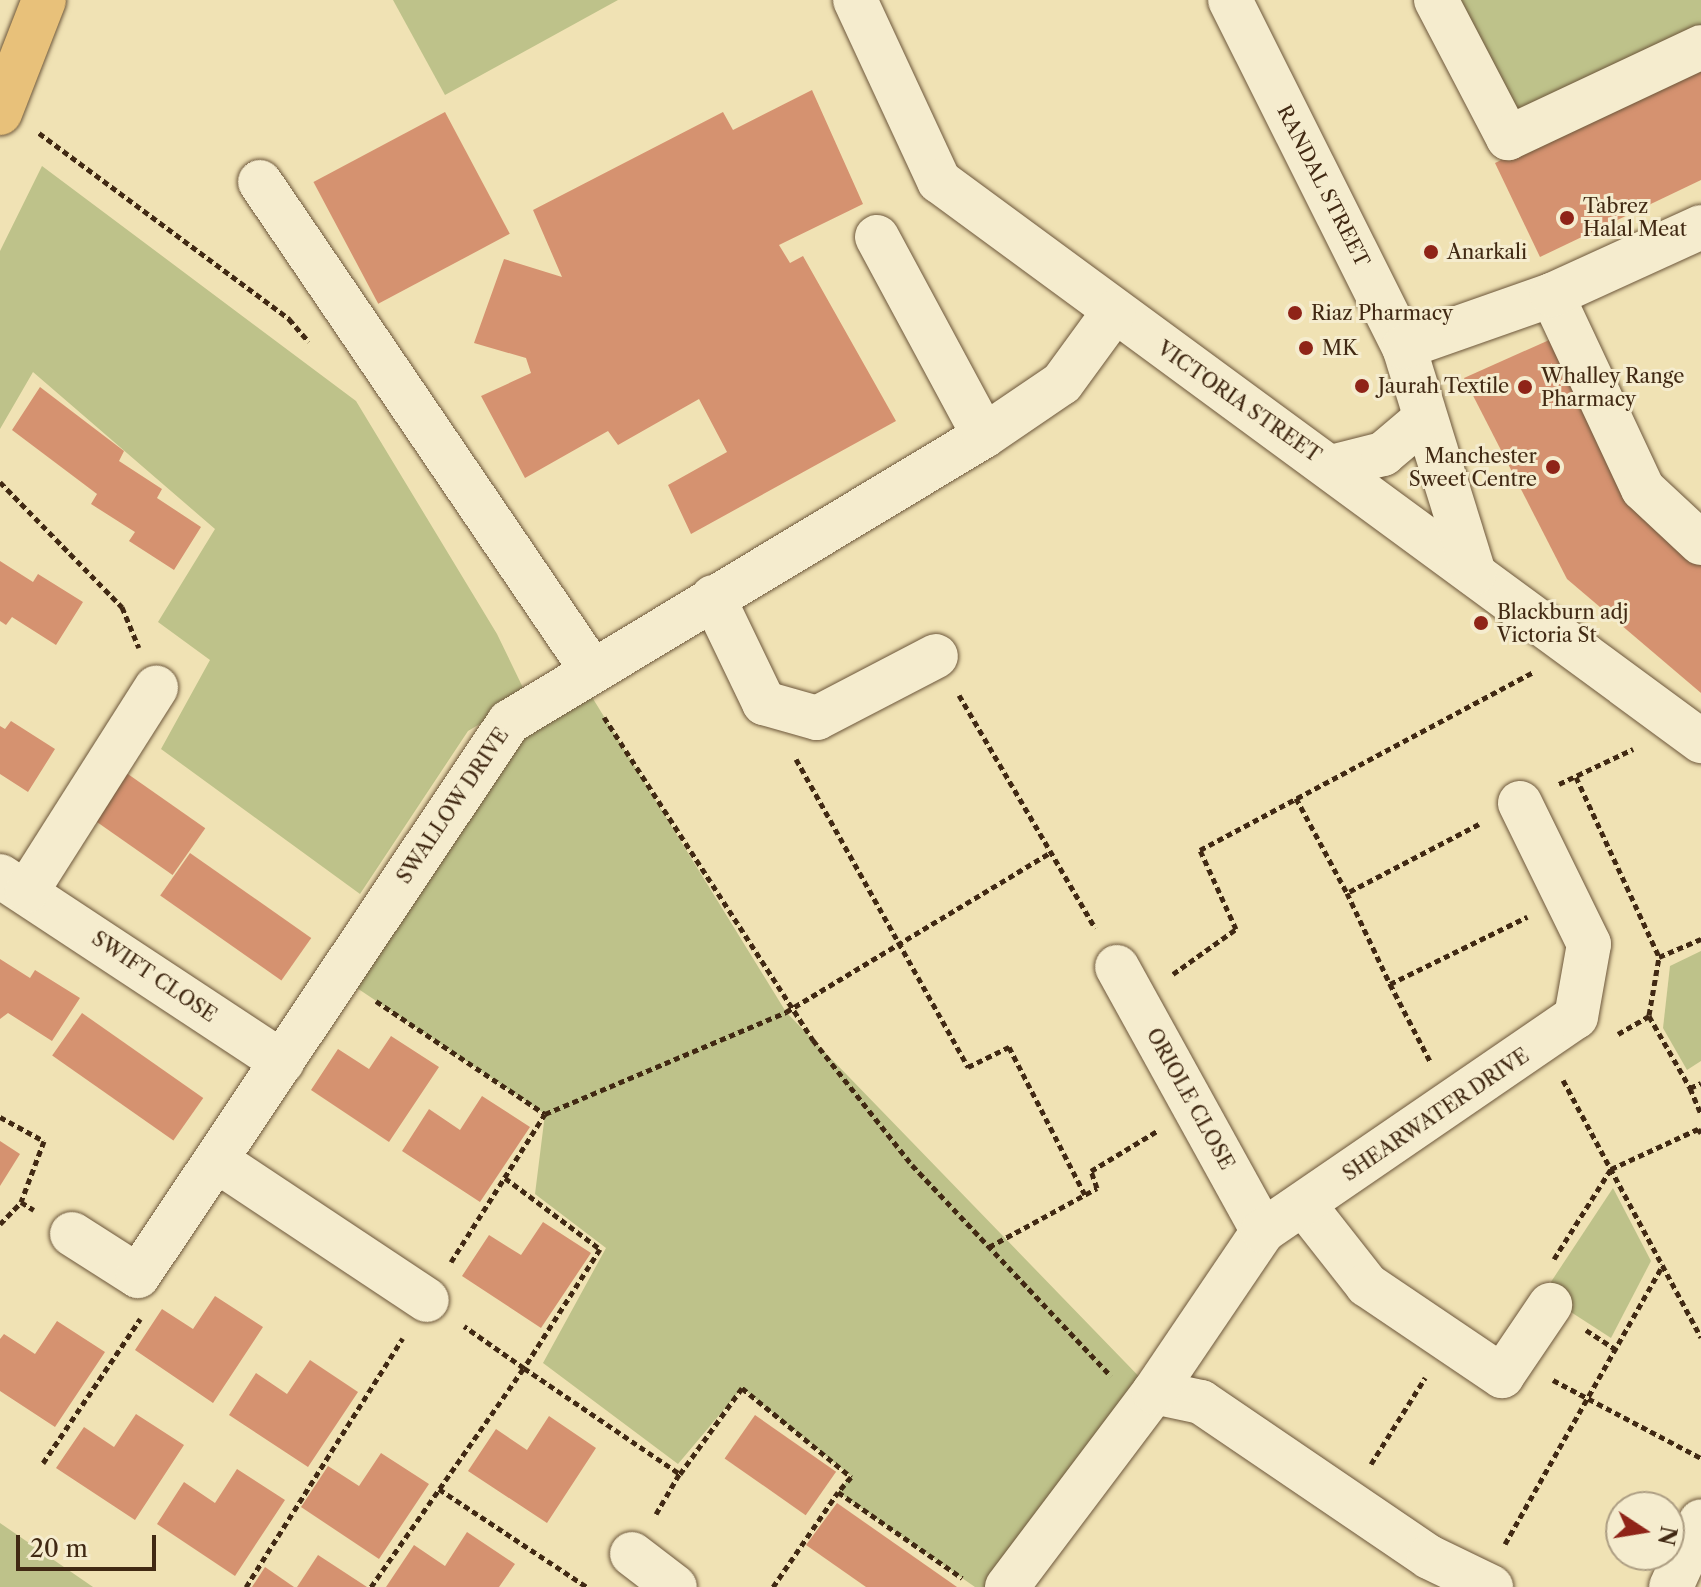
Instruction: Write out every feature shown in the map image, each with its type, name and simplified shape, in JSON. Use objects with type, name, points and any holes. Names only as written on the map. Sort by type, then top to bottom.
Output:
[{"type":"highway","points":[[18,122],[44,0]]},
{"type":"street","name":"VICTORIA STREET","points":[[855,0],[939,181],[1113,313],[1331,467],[1701,741]]},
{"type":"street","name":"RANDAL STREET","points":[[1230,0],[1404,347],[1422,421],[1474,573]]},
{"type":"street","points":[[1436,0],[1508,138],[1701,47]]},
{"type":"street","points":[[260,182],[310,263],[416,403],[585,673]]},
{"type":"street","points":[[877,237],[984,436]]},
{"type":"street","points":[[1404,347],[1695,240]]},
{"type":"street","points":[[1552,295],[1643,489],[1701,543]]},
{"type":"street","name":"SWALLOW DRIVE","points":[[138,1276],[509,722],[585,673],[984,436],[1062,383],[1113,313]]},
{"type":"street","points":[[1331,467],[1383,454],[1422,421]]},
{"type":"street","points":[[713,597],[764,703],[817,718],[936,656]]},
{"type":"street","name":"SWIFT CLOSE","points":[[156,688],[14,884],[282,1062]]},
{"type":"street","name":"SHEARWATER DRIVE","points":[[1007,1587],[1148,1400],[1263,1231],[1454,1106],[1576,1017],[1589,944],[1520,803]]},
{"type":"street","name":"ORIOLE CLOSE","points":[[1126,983],[1263,1231]]},
{"type":"street","points":[[216,1160],[427,1300]]},
{"type":"street","points":[[1304,1205],[1367,1285],[1502,1376],[1550,1305]]},
{"type":"street","points":[[72,1234],[138,1276]]},
{"type":"street","points":[[1148,1400],[1201,1402],[1429,1557],[1487,1585]]},
{"type":"street","points":[[1671,1587],[1701,1521]]},
{"type":"street","points":[[632,1554],[675,1587]]},
{"type":"path","points":[[18,122],[289,319],[319,353]]},
{"type":"path","points":[[0,482],[122,607],[156,688]]},
{"type":"path","points":[[936,656],[1126,983],[1236,929],[1200,850],[1577,649]]},
{"type":"path","points":[[585,673],[792,1008],[912,1165],[989,1247],[1148,1400]]},
{"type":"path","points":[[764,703],[968,1067],[1009,1047],[1085,1195]]},
{"type":"path","points":[[1347,893],[1634,748]]},
{"type":"path","points":[[1576,777],[1659,957],[1649,1016],[1690,1088],[1701,1114]]},
{"type":"path","points":[[1296,798],[1454,1106]]},
{"type":"path","points":[[246,1587],[545,1114],[792,1008],[900,946],[1051,852]]},
{"type":"path","points":[[1390,984],[1567,898]]},
{"type":"path","points":[[1659,957],[1701,939]]},
{"type":"path","points":[[339,976],[545,1114]]},
{"type":"path","points":[[1610,1039],[1649,1016]]},
{"type":"path","points":[[1542,1042],[1701,1337]]},
{"type":"path","points":[[1690,1088],[1701,1083]]},
{"type":"path","points":[[989,1247],[1097,1188],[1091,1171],[1195,1107]]},
{"type":"path","points":[[0,1117],[44,1141],[21,1202]]},
{"type":"path","points":[[1611,1169],[1700,1130]]},
{"type":"path","points":[[374,1586],[524,1368],[600,1249],[505,1178]]},
{"type":"path","points":[[1487,1585],[1587,1398],[1663,1265]]},
{"type":"path","points":[[43,1463],[144,1313],[138,1276]]},
{"type":"path","points":[[427,1300],[680,1474],[742,1388],[851,1477],[773,1587]]},
{"type":"path","points":[[1347,1501],[1449,1340]]},
{"type":"path","points":[[1512,1359],[1701,1458]]},
{"type":"path","points":[[439,1489],[587,1587]]},
{"type":"path","points":[[838,1492],[975,1587]]},
{"type":"green space","points":[[393,0],[618,0],[445,95]]},
{"type":"green space","points":[[1450,0],[1701,0],[1701,30],[1513,124]]},
{"type":"green space","points":[[42,166],[356,401],[497,634],[527,696],[468,731],[360,894],[161,749],[210,660],[158,622],[215,529],[33,372],[0,429],[0,251]]},
{"type":"green space","points":[[579,676],[786,1012],[1154,1392],[1007,1587],[975,1587],[838,1492],[851,1476],[742,1388],[678,1464],[543,1363],[606,1248],[535,1194],[545,1114],[339,976],[509,722]]},
{"type":"green space","points":[[1701,951],[1701,1061],[1687,1070],[1663,1028],[1670,966]]},
{"type":"green space","points":[[1613,1188],[1651,1261],[1611,1338],[1543,1294]]},
{"type":"green space","points":[[0,1523],[93,1587],[0,1587]]},
{"type":"building","points":[[1701,64],[1701,180],[1540,257],[1495,163]]},
{"type":"building","points":[[812,90],[863,204],[779,245],[790,263],[803,256],[896,421],[691,534],[668,485],[727,452],[699,399],[618,445],[608,431],[525,478],[481,396],[531,373],[526,358],[474,343],[504,259],[562,277],[533,210],[723,112],[733,130]]},
{"type":"building","points":[[445,112],[510,234],[378,304],[313,182]]},
{"type":"building","points":[[1556,337],[1701,561],[1701,693],[1567,579],[1464,378]]},
{"type":"building","points":[[40,387],[124,451],[119,461],[162,489],[157,498],[201,527],[174,570],[129,541],[135,532],[91,504],[97,494],[12,430]]},
{"type":"building","points":[[0,561],[33,582],[38,574],[83,602],[56,645],[12,617],[6,625],[0,621]]},
{"type":"building","points":[[11,721],[55,749],[28,792],[0,774],[0,726],[5,729]]},
{"type":"building","points":[[125,772],[205,828],[173,875],[92,819]]},
{"type":"building","points":[[190,853],[311,938],[281,980],[160,896]]},
{"type":"building","points":[[0,959],[30,978],[35,970],[80,998],[52,1041],[8,1013],[0,1019]]},
{"type":"building","points":[[82,1013],[203,1098],[173,1140],[52,1056]]},
{"type":"building","points":[[391,1036],[439,1067],[389,1142],[311,1090],[338,1049],[369,1069]]},
{"type":"building","points":[[482,1096],[530,1127],[480,1202],[402,1151],[429,1109],[460,1130]]},
{"type":"building","points":[[0,1141],[20,1154],[0,1186]]},
{"type":"building","points":[[543,1222],[591,1253],[541,1328],[462,1276],[489,1235],[521,1255]]},
{"type":"building","points":[[215,1296],[263,1327],[213,1403],[135,1350],[162,1309],[193,1329]]},
{"type":"building","points":[[57,1321],[105,1352],[55,1427],[0,1391],[0,1339],[4,1334],[35,1354]]},
{"type":"building","points":[[310,1360],[358,1392],[308,1467],[229,1415],[256,1373],[287,1394]]},
{"type":"building","points":[[136,1414],[184,1445],[135,1520],[56,1468],[84,1427],[114,1447]]},
{"type":"building","points":[[755,1415],[836,1472],[806,1515],[725,1458]]},
{"type":"building","points":[[549,1416],[596,1448],[547,1523],[468,1471],[496,1429],[527,1450]]},
{"type":"building","points":[[381,1453],[429,1484],[379,1559],[301,1507],[328,1466],[359,1486]]},
{"type":"building","points":[[237,1469],[285,1500],[235,1576],[157,1524],[184,1482],[215,1503]]},
{"type":"building","points":[[837,1503],[957,1587],[866,1587],[806,1545]]},
{"type":"building","points":[[467,1532],[515,1564],[499,1587],[386,1587],[414,1545],[445,1566]]},
{"type":"building","points":[[318,1555],[367,1587],[297,1587]]},
{"type":"building","points":[[265,1567],[294,1587],[252,1587]]},
{"type":"place","name":"Tabrez Halal Meat","points":[[1567,218]]},
{"type":"place","name":"Anarkali","points":[[1431,252]]},
{"type":"place","name":"Riaz Pharmacy","points":[[1295,313]]},
{"type":"place","name":"MK","points":[[1306,348]]},
{"type":"place","name":"Jaurah Textile","points":[[1362,386]]},
{"type":"place","name":"Whalley Range Pharmacy","points":[[1525,387]]},
{"type":"place","name":"Manchester Sweet Centre","points":[[1553,467]]},
{"type":"place","name":"Blackburn adj Victoria St","points":[[1481,623]]}]
